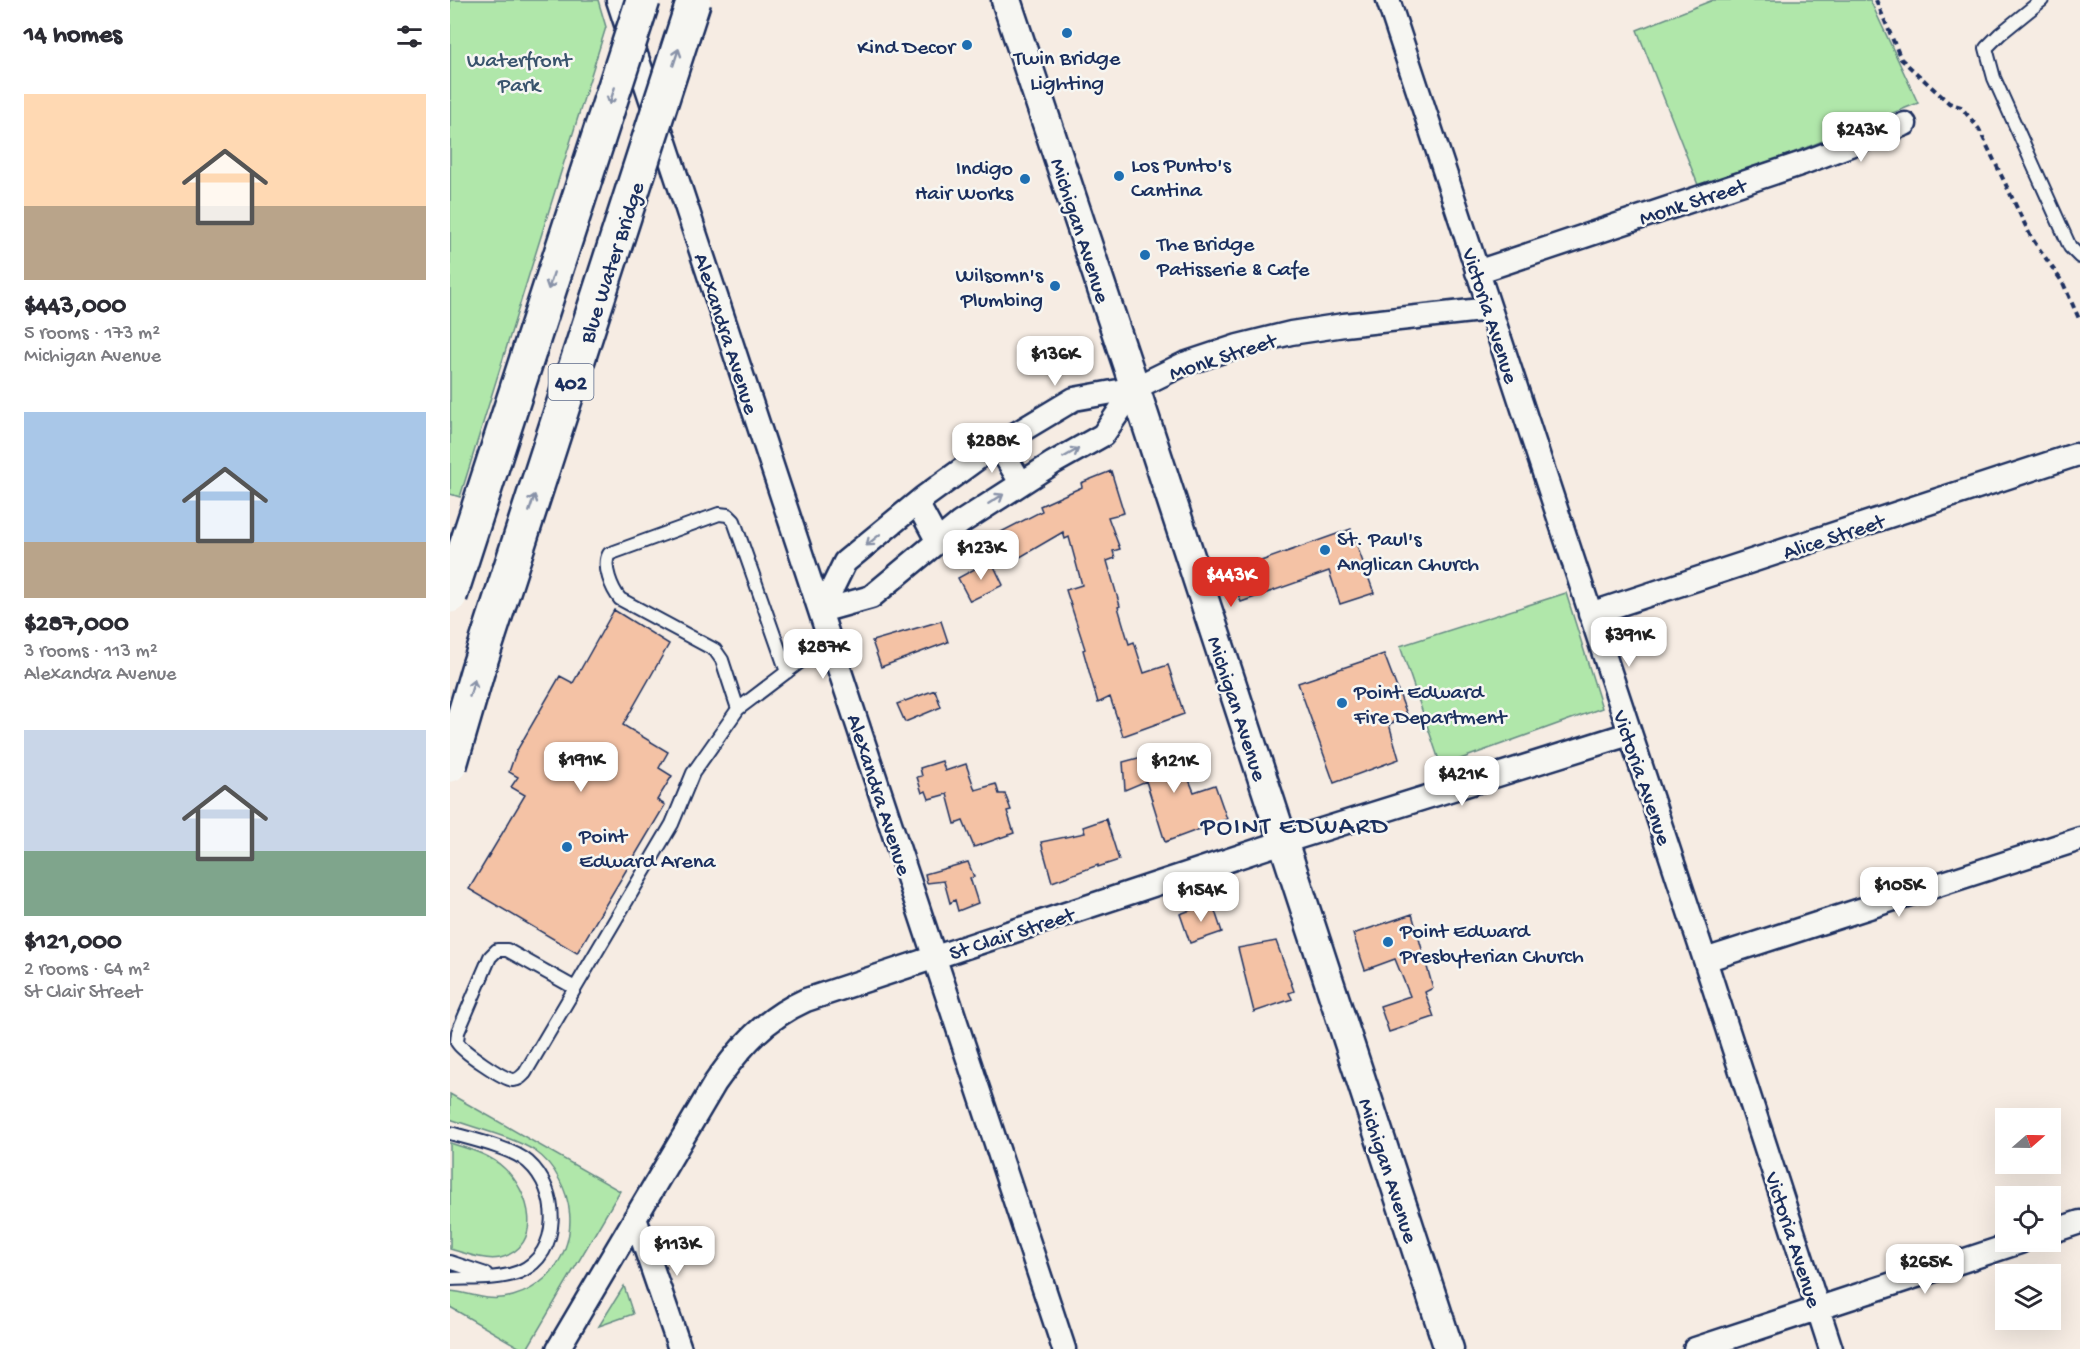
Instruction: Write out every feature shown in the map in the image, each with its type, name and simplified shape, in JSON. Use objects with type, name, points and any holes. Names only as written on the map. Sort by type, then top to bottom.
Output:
[{"type":"highway","name":"402","points":[[450,596],[643,0]]},
{"type":"highway","name":"Blue Water Bridge","points":[[450,765],[478,669],[694,0]]},
{"type":"street","name":"Alexandra Avenue","points":[[618,0],[1064,1349]]},
{"type":"street","name":"Michigan Avenue","points":[[1006,0],[1449,1349]]},
{"type":"street","name":"Victoria Avenue","points":[[1388,0],[1831,1349]]},
{"type":"street","name":"Monk Street","points":[[1477,272],[1803,163],[1905,124]]},
{"type":"street","name":"Monk Street","points":[[821,611],[845,562],[918,503],[998,444],[1074,399],[1135,388],[1184,364],[1238,346],[1291,333],[1344,324],[1490,309]]},
{"type":"street","name":"Monk Street","points":[[821,611],[871,597],[960,523],[1021,483],[1103,435],[1135,388]]},
{"type":"street","points":[[998,444],[1021,483]]},
{"type":"street","name":"Alice Street","points":[[1590,615],[2075,455]]},
{"type":"street","points":[[918,503],[937,540]]},
{"type":"street","name":"St Clair Street","points":[[558,1349],[715,1083],[739,1050],[763,1026],[789,1008],[806,1000],[1283,842],[1629,734]]},
{"type":"street","points":[[1705,960],[2080,839]]},
{"type":"street","points":[[635,1218],[680,1349]]},
{"type":"street","points":[[2061,1228],[2080,1222]]},
{"type":"street","points":[[1695,1349],[1995,1250]]},
{"type":"lane","points":[[2042,0],[1986,48],[1998,88],[2070,247],[2080,257]]},
{"type":"lane","points":[[738,709],[719,654],[711,647],[623,602],[617,595],[606,566],[609,554],[719,514],[728,515],[734,521],[787,672]]},
{"type":"lane","points":[[575,988],[507,950],[497,950],[490,957],[486,966],[458,1032],[457,1042],[464,1050],[508,1078],[518,1080],[525,1073],[672,824],[693,773],[738,709],[813,652],[832,644]]},
{"type":"lane","points":[[450,1133],[521,1157],[535,1170],[547,1192],[551,1214],[546,1246],[526,1268],[499,1276],[450,1279]]},
{"type":"lane","points":[[450,1262],[478,1272],[499,1276]]},
{"type":"path","points":[[1876,0],[1901,59],[1949,103],[1961,107],[1979,129],[2031,237],[2063,283],[2080,321]]},
{"type":"green space","name":"Waterfront Park","points":[[450,0],[598,0],[606,27],[460,497],[450,494]]},
{"type":"green space","points":[[1713,0],[1870,0],[1918,103],[1700,190],[1637,30]]},
{"type":"green space","points":[[1566,593],[1602,708],[1441,766],[1400,646]]},
{"type":"green space","points":[[450,1094],[620,1191],[527,1349],[522,1349],[450,1307],[450,1291],[488,1298],[504,1298],[531,1289],[546,1278],[565,1249],[570,1214],[566,1196],[555,1171],[535,1151],[505,1137],[450,1119]]},
{"type":"green space","points":[[450,1143],[492,1159],[504,1168],[521,1190],[529,1217],[528,1230],[523,1242],[514,1252],[500,1258],[488,1258],[450,1249]]},
{"type":"green space","points":[[624,1286],[633,1314],[599,1326]]},
{"type":"building","points":[[1111,471],[1124,513],[1108,517],[1120,549],[1113,551],[1115,558],[1107,561],[1129,644],[1134,642],[1144,673],[1168,665],[1184,714],[1123,736],[1110,697],[1098,703],[1083,650],[1085,649],[1066,590],[1082,585],[1069,537],[1065,539],[1063,532],[1010,563],[997,534],[1042,511],[1040,506],[1082,487],[1081,483]]},
{"type":"building","name":"St. Paul's Anglican Church","points":[[1351,529],[1374,593],[1340,604],[1329,571],[1241,602],[1230,572]]},
{"type":"building","points":[[991,560],[1003,585],[970,601],[958,578]]},
{"type":"building","name":"Point Edward Arena","points":[[614,610],[669,644],[623,725],[668,752],[659,768],[672,776],[657,800],[665,805],[577,953],[469,889],[525,795],[511,787],[518,777],[509,772],[516,752],[560,676],[573,683]]},
{"type":"building","points":[[941,621],[948,642],[881,667],[872,641]]},
{"type":"building","points":[[1384,654],[1408,717],[1389,724],[1399,759],[1334,783],[1298,683]]},
{"type":"building","points":[[935,690],[941,707],[905,722],[897,704]]},
{"type":"building","points":[[1176,748],[1194,792],[1215,785],[1227,819],[1165,842],[1146,781],[1125,790],[1123,762]]},
{"type":"building","points":[[942,761],[945,771],[966,764],[975,790],[996,784],[999,794],[1005,794],[1011,810],[1007,811],[1014,833],[974,847],[963,821],[955,824],[947,794],[929,799],[926,791],[922,793],[917,777],[922,776],[920,768]]},
{"type":"building","points":[[1106,819],[1119,860],[1098,867],[1098,865],[1052,882],[1041,842],[1085,833],[1083,827]]},
{"type":"building","points":[[968,862],[974,877],[970,878],[978,903],[958,911],[955,900],[950,903],[944,881],[927,883],[925,874]]},
{"type":"building","points":[[1212,902],[1222,932],[1190,943],[1180,914]]},
{"type":"building","points":[[1412,914],[1433,988],[1425,992],[1434,1017],[1389,1032],[1380,1006],[1410,996],[1395,959],[1365,970],[1353,934]]},
{"type":"building","points":[[1276,941],[1294,991],[1289,993],[1292,999],[1254,1012],[1238,948]]},
{"type":"place","name":"Twin Bridge Lighting","points":[[1067,33]]},
{"type":"place","name":"Kind Decor","points":[[967,45]]},
{"type":"place","name":"Los Punto's Cantina","points":[[1119,176]]},
{"type":"place","name":"Indigo Hair Works","points":[[1025,179]]},
{"type":"place","name":"The Bridge Patisserie & Cafe","points":[[1145,255]]},
{"type":"place","name":"Wilsomn's Plumbing","points":[[1055,286]]},
{"type":"place","name":"St. Paul's Anglican Church","points":[[1325,550]]},
{"type":"place","name":"Point Edward Fire Department","points":[[1342,703]]},
{"type":"place","name":"Point Edward Arena","points":[[567,847]]},
{"type":"place","name":"Point Edward Presbyterian Church","points":[[1388,942]]},
{"type":"district","name":"POINT EDWARD","points":[[1295,824]]}]
